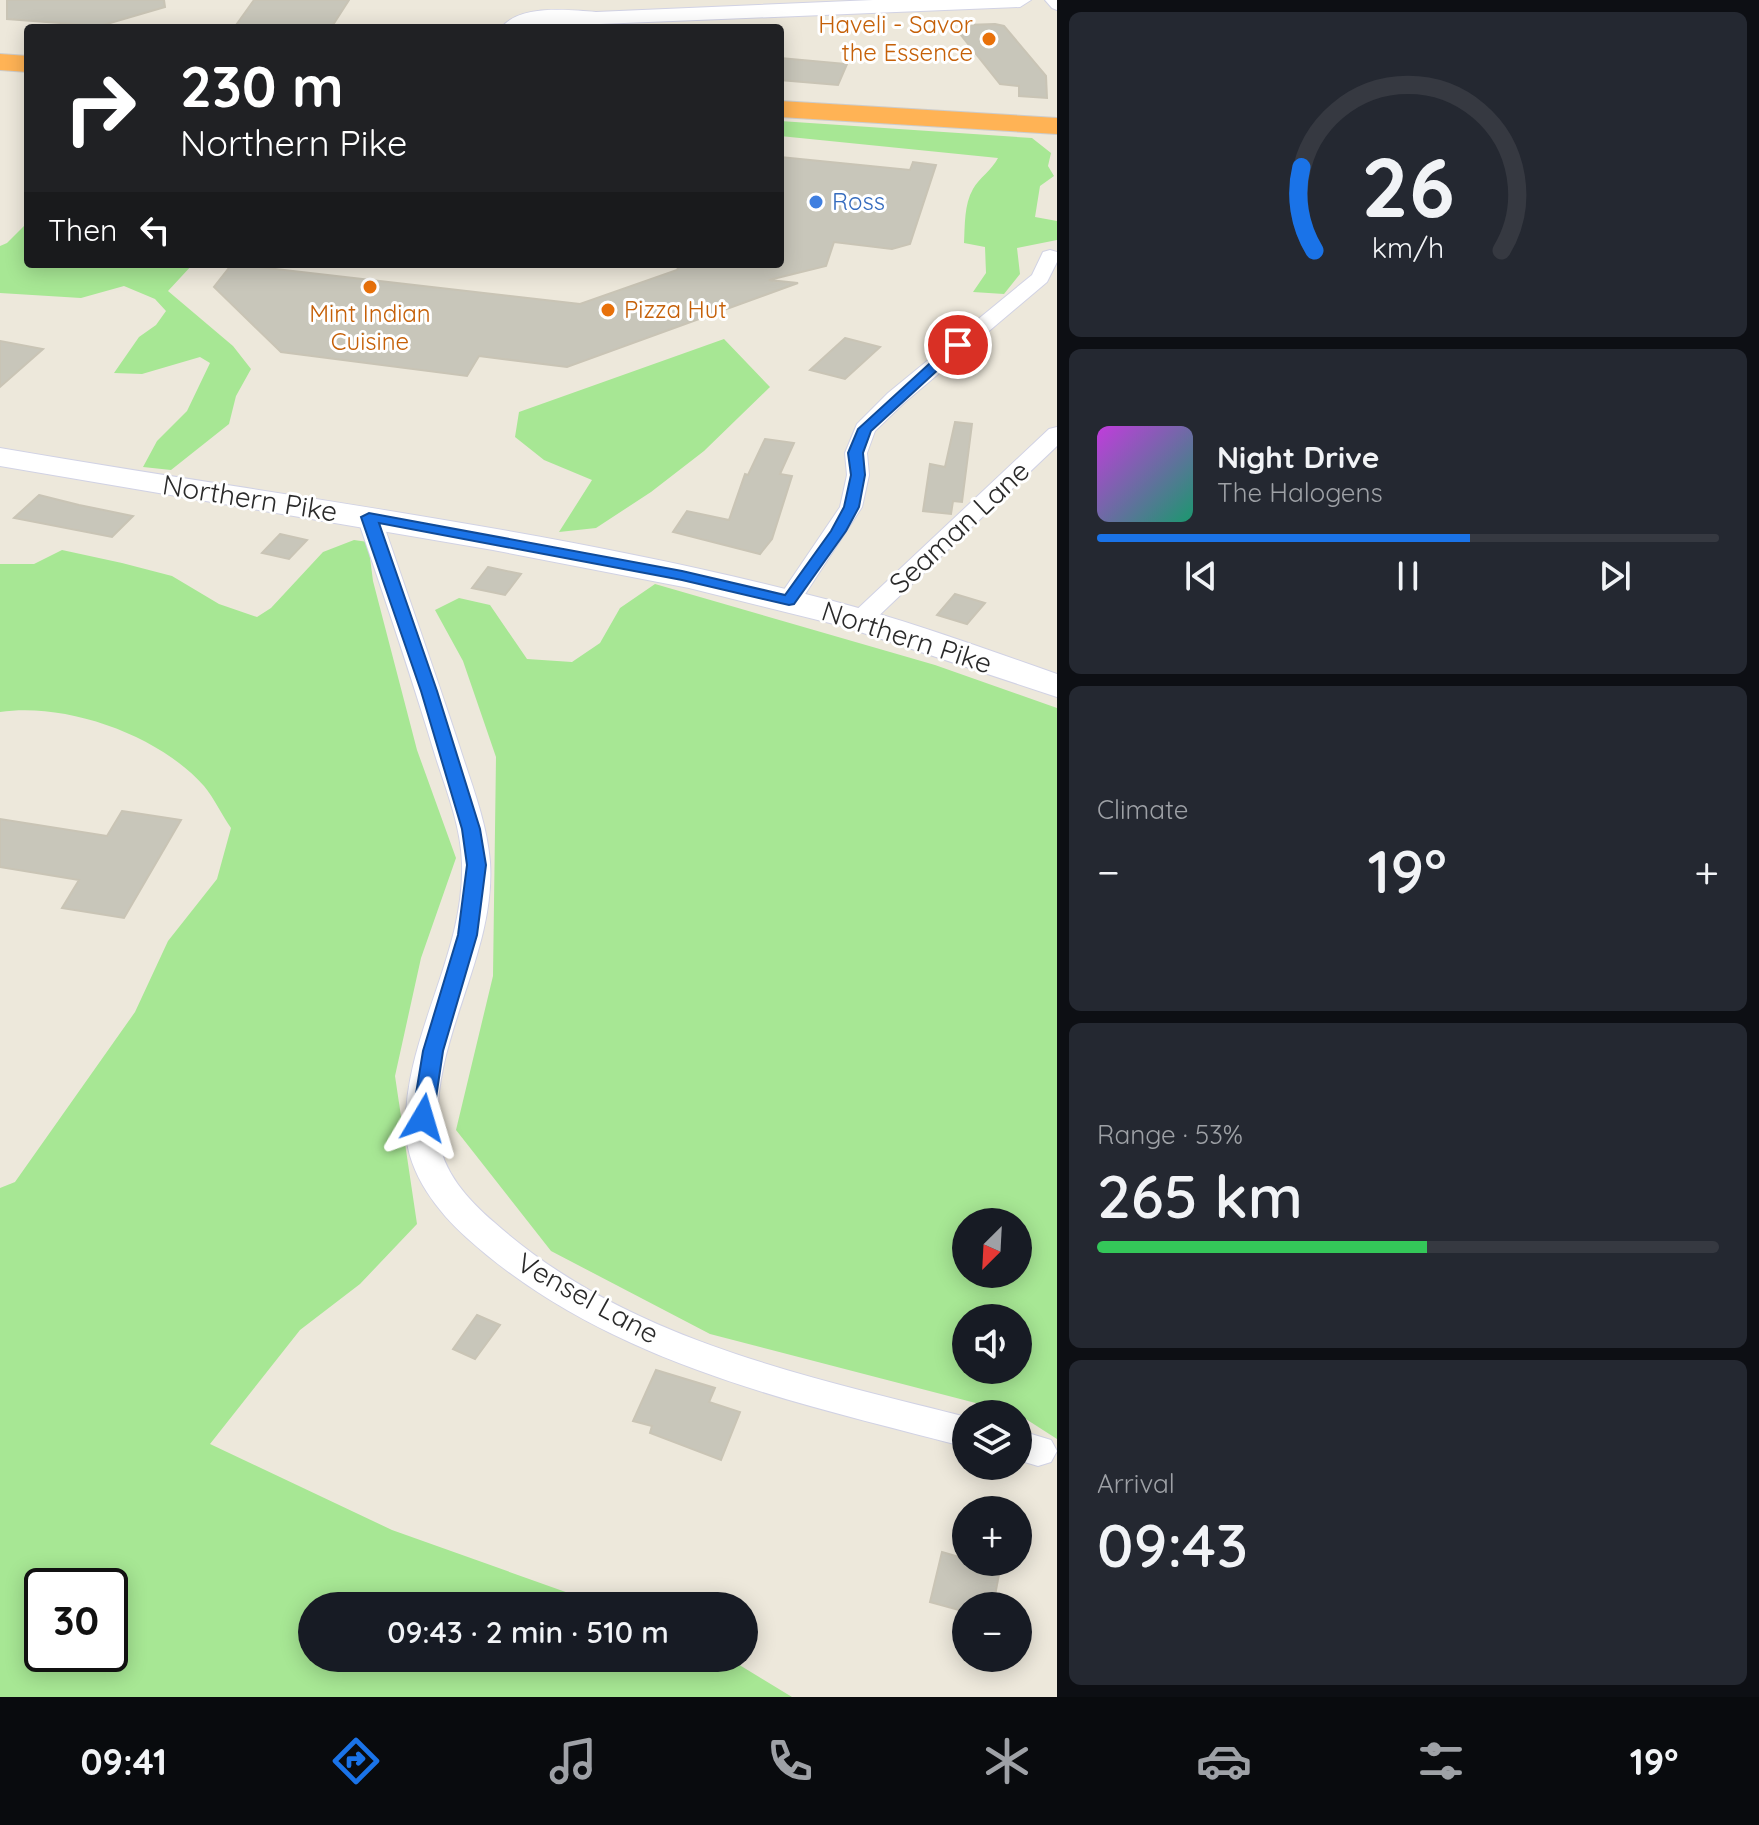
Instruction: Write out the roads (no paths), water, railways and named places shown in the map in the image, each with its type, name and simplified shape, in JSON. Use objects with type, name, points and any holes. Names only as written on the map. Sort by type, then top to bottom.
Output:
[{"type":"highway","points":[[0,62],[24,64]]},
{"type":"highway","points":[[784,109],[1057,126]]},
{"type":"street","points":[[522,24],[535,19],[1020,0]]},
{"type":"street","points":[[1053,0],[1057,5]]},
{"type":"street","points":[[564,24],[596,19]]},
{"type":"street","points":[[789,600],[838,531],[851,507],[858,475],[856,453],[865,429],[908,388],[1040,278],[1050,256]]},
{"type":"street","name":"Seaman Lane","points":[[860,620],[1057,434]]},
{"type":"street","name":"Northern Pike","points":[[0,457],[369,517],[682,576],[860,620],[1057,686]]},
{"type":"street","name":"Vensel Lane","points":[[369,517],[429,691],[471,829],[476,865],[467,935],[433,1051],[423,1102],[422,1134],[429,1165],[447,1195],[483,1235],[541,1278],[617,1321],[688,1352],[770,1379],[952,1428]]},
{"type":"place","name":"Haveli - Savor the Essence","points":[[989,39]]},
{"type":"place","name":"Ross","points":[[816,202]]},
{"type":"place","name":"Mint Indian Cuisine","points":[[370,287]]},
{"type":"place","name":"Pizza Hut","points":[[608,310]]}]
